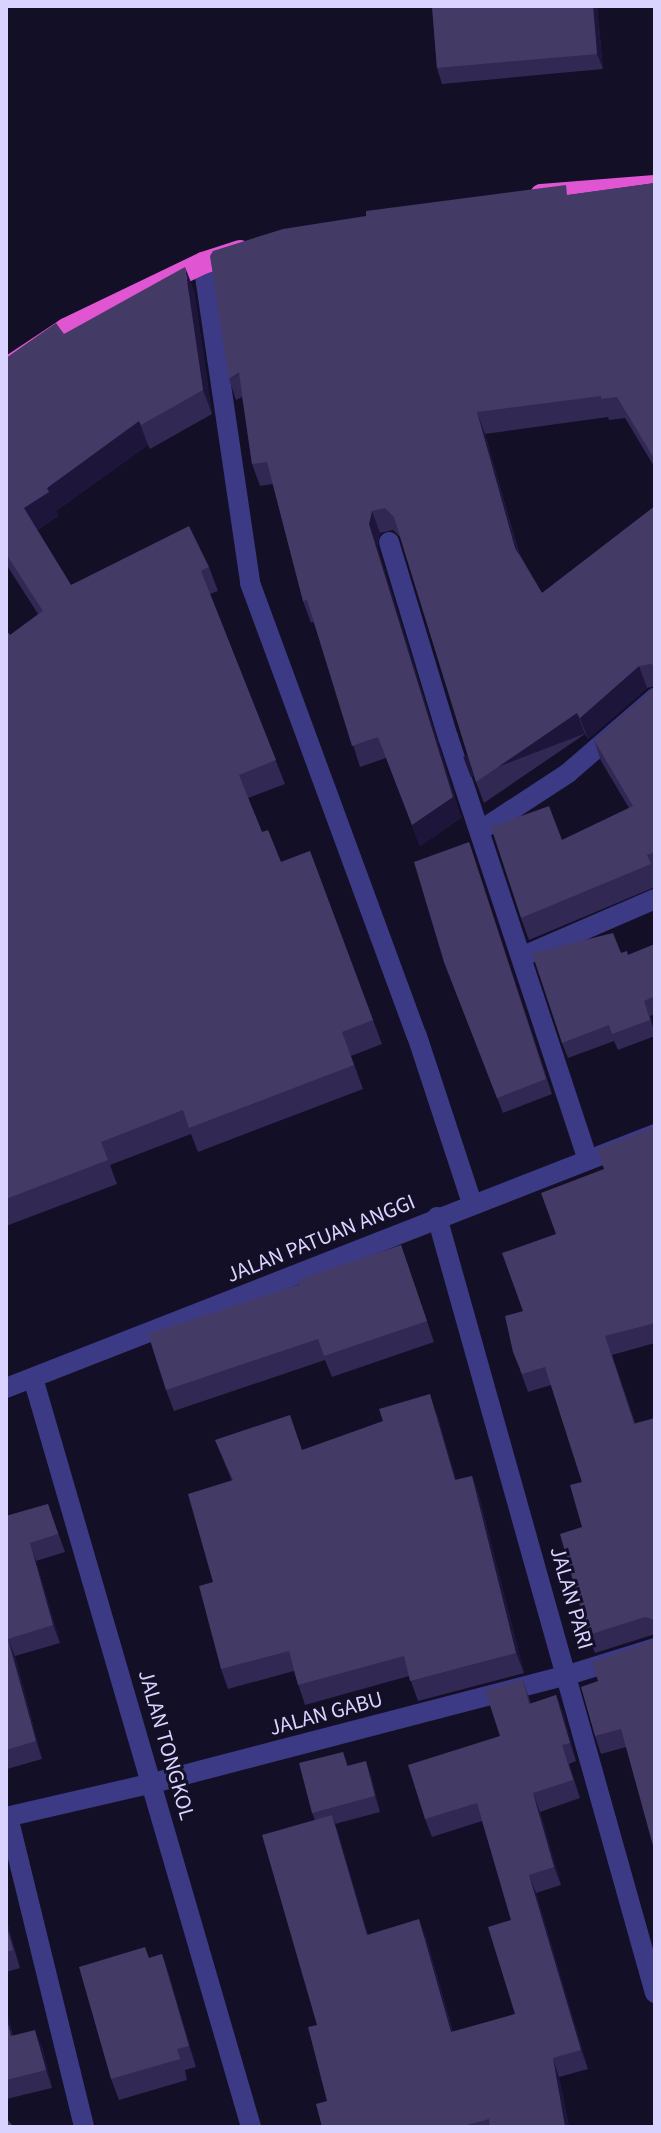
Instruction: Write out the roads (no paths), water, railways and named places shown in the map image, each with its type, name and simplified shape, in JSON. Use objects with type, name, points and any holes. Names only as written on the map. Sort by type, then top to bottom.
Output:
[{"type":"highway","points":[[518,197],[655,186]]},
{"type":"highway","points":[[6,369],[66,329],[203,263],[255,246]]},
{"type":"street","points":[[203,263],[250,583],[417,1036],[472,1203]]},
{"type":"street","points":[[389,542],[448,737],[587,1158]]},
{"type":"street","points":[[481,830],[568,773],[655,698]]},
{"type":"street","points":[[521,957],[655,899]]},
{"type":"street","name":"JALAN PATUAN ANGGI","points":[[6,1388],[204,1313],[472,1203],[655,1134]]},
{"type":"street","name":"JALAN PARI","points":[[437,1217],[655,1993]]},
{"type":"street","name":"JALAN TONGKOL","points":[[33,1378],[251,2127]]},
{"type":"street","name":"JALAN GABU","points":[[7,1817],[153,1783],[568,1675],[655,1648]]},
{"type":"street","points":[[7,1817],[84,2127]]}]
